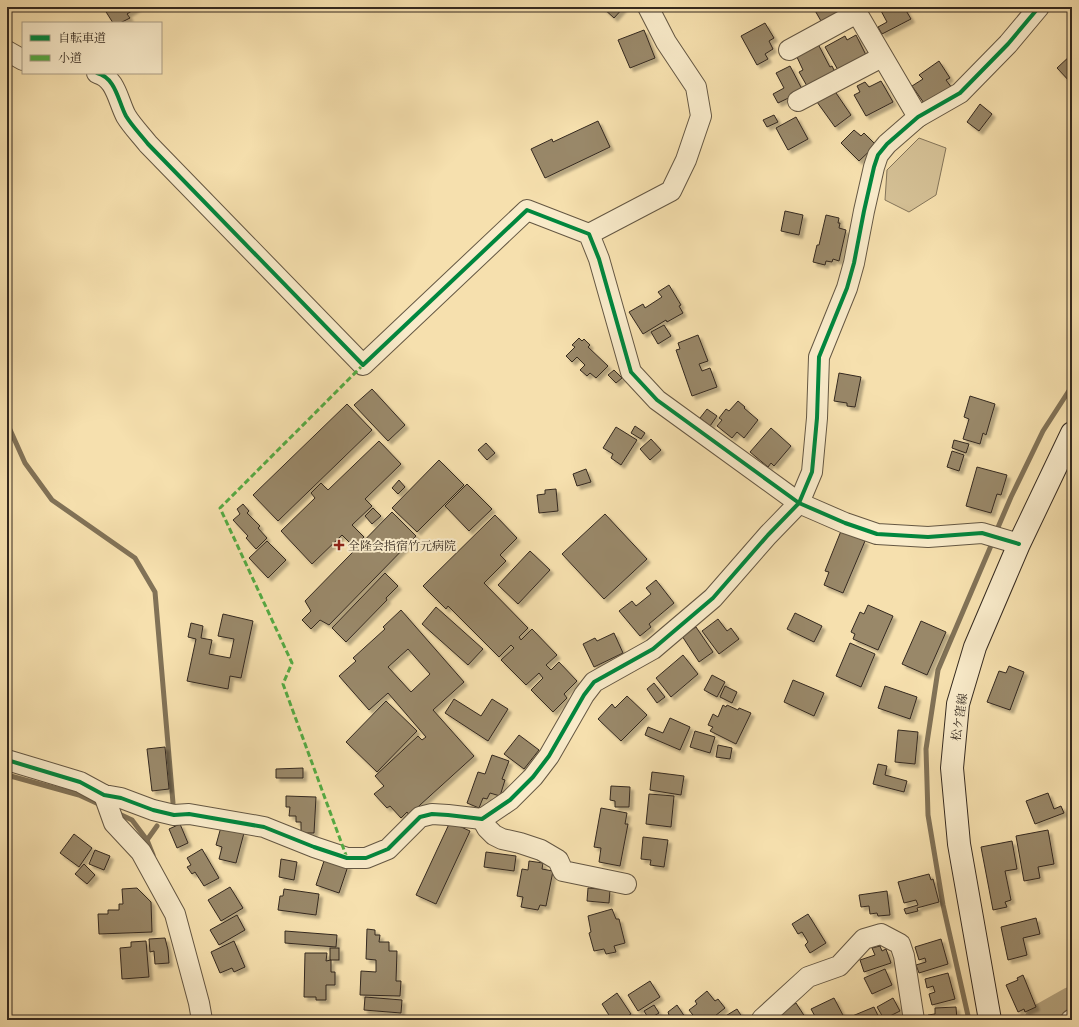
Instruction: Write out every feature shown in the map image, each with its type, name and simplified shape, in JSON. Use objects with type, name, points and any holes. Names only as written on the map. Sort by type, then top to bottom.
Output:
[{"type":"street","points":[[589,234],[671,191],[686,160],[701,116],[696,87],[666,42],[648,7]]},
{"type":"street","points":[[7,760],[80,782],[104,795],[121,798],[153,810],[174,815],[190,814],[264,827],[314,847],[347,858],[366,858],[388,849],[420,817],[432,814],[482,819],[510,800],[533,777],[549,756],[584,695],[594,682],[653,649],[713,598],[768,535],[799,503],[812,472],[817,418],[818,357],[847,288],[878,155],[887,144],[918,117],[960,93],[1008,44],[1039,7]]},
{"type":"street","points":[[789,50],[857,13],[918,117]]},
{"type":"street","points":[[7,51],[22,59]]},
{"type":"street","points":[[798,101],[882,56]]},
{"type":"street","points":[[102,74],[114,85],[127,117],[148,144],[363,364],[527,210],[589,234],[599,259],[631,372],[657,400],[799,503],[845,524],[877,534],[928,537],[983,534],[1013,542]]},
{"type":"street","name":"松ケ窪線","points":[[990,1020],[959,844],[952,768],[958,704],[975,646],[1013,542],[1072,433]]},
{"type":"street","points":[[104,795],[114,823],[141,852],[175,914],[199,1003],[202,1020]]},
{"type":"street","points":[[482,819],[487,828],[494,835],[502,839],[541,850],[558,860],[563,871],[626,884]]},
{"type":"street","points":[[762,1020],[808,977],[839,966],[864,939],[881,934],[900,944],[904,956],[914,1020]]},
{"type":"shaded area","points":[[919,138],[946,148],[936,195],[909,212],[885,200],[887,170]]},
{"type":"building","points":[[103,7],[138,7],[127,14],[130,18],[122,22],[112,22]]},
{"type":"building","points":[[602,7],[624,7],[614,18]]},
{"type":"building","points":[[813,7],[838,7],[840,11],[821,21]]},
{"type":"building","points":[[884,7],[904,7],[911,19],[882,34],[878,27],[887,22],[880,9]]},
{"type":"building","points":[[765,23],[774,38],[769,41],[773,49],[765,54],[768,59],[757,65],[741,36]]},
{"type":"building","points":[[644,30],[655,58],[630,68],[618,40]]},
{"type":"building","points":[[856,35],[866,55],[838,70],[825,47],[845,36],[847,40]]},
{"type":"building","points":[[818,44],[830,67],[832,66],[835,72],[807,86],[799,72],[803,70],[796,55]]},
{"type":"building","points":[[1072,54],[1072,84],[1057,68]]},
{"type":"building","points":[[939,61],[950,78],[946,80],[952,88],[926,106],[912,86],[923,79],[919,75]]},
{"type":"building","points":[[790,66],[803,91],[778,103],[773,94],[784,88],[776,73]]},
{"type":"building","points":[[881,81],[893,102],[866,116],[854,95],[860,92],[857,86],[865,82],[869,87]]},
{"type":"building","points":[[834,90],[851,115],[835,127],[817,102]]},
{"type":"building","points":[[980,104],[992,114],[979,131],[967,122]]},
{"type":"building","points":[[774,115],[778,122],[767,127],[763,120]]},
{"type":"building","points":[[796,117],[808,139],[788,150],[776,128]]},
{"type":"building","points":[[598,121],[610,147],[545,178],[531,149],[552,139],[553,142]]},
{"type":"building","points":[[854,130],[861,136],[864,133],[876,145],[859,161],[841,143]]},
{"type":"building","points":[[785,211],[803,215],[799,235],[781,231]]},
{"type":"building","points":[[826,215],[839,218],[839,228],[846,230],[839,261],[833,259],[832,262],[826,261],[825,265],[813,262],[817,245],[819,245]]},
{"type":"building","points":[[669,285],[681,305],[679,306],[683,313],[667,322],[666,320],[643,334],[629,312],[643,304],[645,308],[662,297],[658,292]]},
{"type":"building","points":[[664,325],[671,336],[658,344],[651,332]]},
{"type":"building","points":[[698,335],[708,361],[699,364],[702,371],[710,368],[717,387],[692,396],[676,350],[680,349],[678,343]]},
{"type":"building","points":[[579,338],[582,341],[584,339],[590,345],[588,347],[608,366],[596,378],[590,373],[587,376],[580,370],[585,365],[577,357],[572,362],[566,356],[575,347],[572,345]]},
{"type":"building","points":[[614,370],[622,378],[616,383],[608,375]]},
{"type":"building","points":[[839,373],[861,377],[855,407],[847,406],[847,403],[834,401]]},
{"type":"building","points":[[372,389],[405,425],[388,441],[354,405]]},
{"type":"building","points":[[970,396],[995,404],[986,435],[983,433],[980,444],[963,439],[969,419],[964,417]]},
{"type":"building","points":[[738,401],[758,420],[744,438],[737,432],[732,438],[717,426],[722,420],[719,418],[726,409],[729,411]]},
{"type":"building","points":[[347,404],[372,430],[278,521],[253,495]]},
{"type":"building","points":[[707,409],[717,416],[710,426],[700,418]]},
{"type":"building","points":[[635,426],[645,433],[641,439],[631,433]]},
{"type":"building","points":[[616,427],[637,440],[621,465],[611,458],[613,454],[603,448]]},
{"type":"building","points":[[771,428],[791,446],[774,466],[771,463],[768,467],[750,452]]},
{"type":"building","points":[[651,439],[661,450],[650,460],[640,449]]},
{"type":"building","points":[[954,440],[969,444],[966,453],[952,448]]},
{"type":"building","points":[[379,441],[401,464],[365,499],[372,506],[352,525],[364,537],[354,547],[342,535],[312,564],[281,531],[315,498],[311,493],[321,483],[328,490]]},
{"type":"building","points":[[486,443],[495,453],[487,460],[478,450]]},
{"type":"building","points":[[952,451],[964,455],[959,471],[947,467]]},
{"type":"building","points":[[439,460],[464,485],[417,532],[392,508]]},
{"type":"building","points":[[977,467],[1007,475],[1001,495],[997,494],[991,513],[966,506]]},
{"type":"building","points":[[586,469],[591,482],[577,486],[573,474]]},
{"type":"building","points":[[399,480],[405,487],[398,494],[392,488]]},
{"type":"building","points":[[467,484],[492,509],[469,531],[445,506]]},
{"type":"building","points":[[556,489],[558,511],[539,513],[537,495],[545,494],[545,490]]},
{"type":"building","points":[[243,504],[249,511],[247,513],[260,526],[258,528],[267,538],[256,549],[246,538],[248,536],[233,520],[240,514],[237,509]]},
{"type":"building","points":[[373,508],[381,516],[372,524],[365,516]]},
{"type":"building","points":[[392,512],[416,536],[329,625],[320,620],[311,629],[302,620],[311,611],[305,601]]},
{"type":"building","points":[[605,514],[647,559],[604,599],[562,554]]},
{"type":"building","points":[[495,515],[517,538],[500,555],[506,561],[484,583],[528,628],[519,637],[521,640],[532,629],[557,655],[546,665],[551,670],[559,662],[577,681],[564,694],[567,698],[553,712],[531,690],[543,678],[539,673],[526,685],[501,660],[514,648],[511,645],[499,657],[448,606],[446,609],[423,586]]},
{"type":"building","points":[[841,531],[865,541],[843,593],[824,585],[829,572],[825,571]]},
{"type":"building","points":[[267,541],[286,560],[268,578],[249,558]]},
{"type":"building","points":[[530,551],[550,570],[518,604],[498,585]]},
{"type":"building","points":[[385,573],[398,586],[386,598],[387,600],[346,642],[332,628]]},
{"type":"building","points":[[656,580],[674,603],[649,624],[651,627],[640,636],[619,611],[632,601],[636,606],[651,594],[646,588]]},
{"type":"building","points":[[868,605],[893,616],[878,650],[853,639],[855,634],[851,632],[860,612],[864,614]]},
{"type":"building","points":[[436,607],[483,649],[468,665],[422,624]]},
{"type":"building","points":[[401,610],[464,682],[433,710],[474,756],[409,815],[407,812],[401,818],[390,806],[387,808],[374,794],[384,786],[375,776],[418,736],[422,740],[426,737],[388,693],[369,710],[339,676],[356,661],[353,658],[385,629],[383,627]],"holes":[[[408,649],[430,674],[411,692],[388,667]]]},
{"type":"building","points":[[795,613],[822,626],[814,642],[787,629]]},
{"type":"building","points":[[223,614],[253,621],[241,678],[230,676],[228,689],[187,681],[196,639],[188,637],[191,623],[203,626],[201,638],[212,640],[209,654],[230,658],[234,639],[218,636]]},
{"type":"building","points":[[718,619],[727,631],[731,628],[739,639],[719,654],[702,631]]},
{"type":"building","points":[[921,621],[946,632],[927,675],[902,664]]},
{"type":"building","points":[[696,627],[713,652],[699,662],[682,636]]},
{"type":"building","points":[[614,633],[623,653],[594,667],[583,644],[595,638],[597,641]]},
{"type":"building","points":[[850,643],[875,654],[861,687],[836,676]]},
{"type":"building","points":[[683,655],[698,674],[671,697],[656,678]]},
{"type":"building","points":[[1009,666],[1024,672],[1010,710],[987,702],[999,671],[1006,673]]},
{"type":"building","points":[[712,675],[725,682],[717,697],[704,690]]},
{"type":"building","points":[[793,680],[824,693],[814,716],[784,702]]},
{"type":"building","points":[[654,683],[665,697],[657,703],[647,689]]},
{"type":"building","points":[[725,686],[737,692],[732,703],[720,697]]},
{"type":"building","points":[[885,686],[917,697],[910,719],[878,708]]},
{"type":"building","points":[[627,696],[647,715],[621,741],[598,719],[612,704],[615,708]]},
{"type":"building","points":[[454,699],[481,716],[492,699],[508,709],[488,741],[445,713]]},
{"type":"building","points":[[386,701],[417,731],[377,772],[346,742]]},
{"type":"building","points":[[723,705],[726,707],[727,705],[738,710],[739,708],[751,713],[736,744],[710,731],[713,727],[708,725],[713,714],[718,717]]},
{"type":"building","points":[[670,718],[690,727],[680,750],[645,735],[648,727],[663,733]]},
{"type":"building","points":[[898,730],[918,732],[915,764],[895,762]]},
{"type":"building","points":[[695,731],[715,737],[710,753],[690,747]]},
{"type":"building","points":[[519,735],[539,750],[524,769],[504,754]]},
{"type":"building","points":[[718,745],[732,748],[730,759],[716,757]]},
{"type":"building","points":[[165,747],[169,789],[152,791],[147,749]]},
{"type":"building","points":[[492,755],[509,761],[502,779],[505,780],[500,796],[490,793],[487,799],[483,798],[479,808],[467,803],[478,772],[485,774]]},
{"type":"building","points":[[878,764],[887,766],[885,775],[907,781],[904,792],[873,784]]},
{"type":"building","points":[[303,768],[303,778],[276,778],[276,769]]},
{"type":"building","points":[[652,772],[684,776],[681,795],[650,790]]},
{"type":"building","points":[[611,786],[630,787],[629,807],[615,807],[615,801],[610,800]]},
{"type":"building","points":[[1048,793],[1054,809],[1061,806],[1064,813],[1035,824],[1026,801]]},
{"type":"building","points":[[649,794],[674,796],[671,827],[646,824]]},
{"type":"building","points":[[286,796],[316,797],[314,833],[301,833],[301,822],[296,822],[296,816],[289,816],[290,807],[286,807]]},
{"type":"building","points":[[601,808],[627,813],[625,824],[628,824],[620,866],[599,862],[601,848],[594,847]]},
{"type":"building","points":[[450,822],[470,831],[436,904],[416,895]]},
{"type":"building","points":[[180,824],[188,843],[177,848],[169,829]]},
{"type":"building","points":[[221,827],[244,833],[236,863],[219,859],[222,847],[216,845]]},
{"type":"building","points":[[1048,830],[1054,864],[1038,867],[1040,878],[1024,881],[1016,836]]},
{"type":"building","points":[[74,834],[92,848],[79,867],[60,853]]},
{"type":"building","points":[[643,837],[668,840],[664,867],[650,865],[651,860],[641,859]]},
{"type":"building","points":[[1012,841],[1017,869],[1005,871],[1011,900],[1005,902],[1007,907],[993,910],[981,847]]},
{"type":"building","points":[[202,849],[219,878],[204,886],[195,872],[192,874],[187,867],[191,865],[187,858]]},
{"type":"building","points":[[95,850],[110,856],[104,870],[89,864]]},
{"type":"building","points":[[486,852],[516,856],[514,871],[484,867]]},
{"type":"building","points":[[325,858],[348,866],[339,893],[316,885]]},
{"type":"building","points":[[281,859],[297,862],[294,880],[279,877]]},
{"type":"building","points":[[529,861],[543,863],[542,869],[553,871],[546,906],[540,905],[538,910],[521,907],[523,897],[517,896],[522,869],[528,870]]},
{"type":"building","points":[[84,864],[95,875],[87,884],[75,874]]},
{"type":"building","points":[[929,874],[931,880],[933,879],[939,902],[917,908],[918,911],[906,914],[904,909],[918,905],[916,900],[904,903],[898,882]]},
{"type":"building","points":[[230,887],[243,908],[221,921],[208,900]]},
{"type":"building","points":[[137,888],[151,902],[152,932],[99,934],[98,914],[108,914],[108,910],[119,910],[119,904],[123,904],[122,889]]},
{"type":"building","points":[[588,888],[610,890],[609,903],[587,901]]},
{"type":"building","points":[[284,889],[319,894],[316,915],[278,910],[280,896],[283,896]]},
{"type":"building","points":[[887,891],[890,915],[878,916],[877,913],[870,914],[869,906],[861,907],[859,895]]},
{"type":"building","points":[[612,909],[616,919],[619,919],[625,943],[614,946],[616,952],[606,954],[604,949],[594,951],[589,933],[591,932],[588,916]]},
{"type":"building","points":[[808,914],[826,943],[810,953],[805,945],[808,942],[802,932],[798,934],[792,924]]},
{"type":"building","points":[[237,915],[245,930],[219,945],[210,930]]},
{"type":"building","points":[[1036,918],[1040,934],[1023,938],[1027,955],[1008,960],[1001,927]]},
{"type":"building","points":[[367,929],[375,930],[375,935],[380,935],[379,942],[389,942],[389,951],[397,951],[396,981],[401,981],[400,996],[360,995],[361,971],[376,972],[376,960],[366,959]]},
{"type":"building","points":[[285,931],[337,935],[336,947],[285,943]]},
{"type":"building","points":[[165,938],[169,963],[155,964],[154,951],[150,952],[149,939]]},
{"type":"building","points":[[941,939],[948,964],[919,973],[916,965],[926,962],[925,958],[919,960],[915,947]]},
{"type":"building","points":[[146,941],[149,977],[122,979],[120,948],[131,947],[131,942]]},
{"type":"building","points":[[234,941],[245,967],[234,972],[232,968],[220,973],[211,952]]},
{"type":"building","points":[[880,946],[882,951],[886,949],[891,963],[864,972],[860,960],[875,955],[872,948]]},
{"type":"building","points":[[330,948],[339,948],[339,960],[330,960]]},
{"type":"building","points":[[305,953],[327,953],[326,961],[331,960],[331,972],[335,972],[335,985],[326,985],[326,1000],[316,1000],[316,997],[304,997]]},
{"type":"building","points":[[885,969],[892,985],[872,994],[864,978]]},
{"type":"building","points":[[948,973],[955,999],[932,1005],[929,994],[935,992],[933,986],[927,988],[925,979]]},
{"type":"building","points":[[1023,975],[1036,1007],[1025,1012],[1024,1009],[1018,1012],[1006,985],[1018,980],[1017,978]]},
{"type":"building","points":[[650,981],[660,997],[638,1011],[628,995]]},
{"type":"building","points":[[707,991],[715,1001],[718,999],[725,1008],[710,1020],[701,1020],[698,1017],[696,1019],[689,1010],[697,1004],[695,1001]]},
{"type":"building","points":[[617,993],[631,1014],[621,1020],[612,1020],[602,1004]]},
{"type":"building","points":[[365,997],[402,1000],[401,1013],[364,1010]]},
{"type":"building","points":[[834,998],[845,1019],[817,1020],[811,1009]]},
{"type":"building","points":[[893,998],[900,1011],[884,1019],[877,1007]]},
{"type":"building","points":[[796,1003],[807,1020],[777,1020],[775,1017]]},
{"type":"building","points":[[654,1005],[659,1013],[649,1019],[644,1011]]},
{"type":"building","points":[[677,1005],[687,1020],[662,1020],[669,1015],[668,1012]]},
{"type":"building","points":[[874,1007],[880,1020],[852,1020],[850,1017]]},
{"type":"building","points":[[956,1007],[957,1020],[928,1020],[928,1015],[935,1014],[935,1008]]},
{"type":"building","points":[[737,1009],[744,1020],[719,1020]]},
{"type":"waterway","points":[[996,532],[1043,431],[1072,386]]},
{"type":"waterway","points":[[7,423],[25,463],[52,500],[135,558],[155,592],[173,803]]},
{"type":"waterway","points":[[969,1020],[943,905],[928,815],[926,749],[938,670],[993,541]]},
{"type":"waterway","points":[[7,775],[79,795],[103,806]]},
{"type":"waterway","points":[[117,813],[132,820],[147,840]]},
{"type":"waterway","points":[[153,855],[147,840],[157,826]]},
{"type":"waterway","points":[[1040,1020],[1072,1002]]},
{"type":"marked path","points":[[347,858],[283,684],[292,663],[220,508],[363,365]]},
{"type":"cycle path","points":[[7,760],[80,782],[104,795],[121,798],[153,810],[174,815],[189,814],[264,827],[314,847],[347,858],[366,858],[388,849],[420,817],[432,814],[482,819],[510,800],[533,777],[549,756],[584,695],[594,682],[653,649],[713,598],[768,535],[799,503],[812,472],[817,418],[819,357],[847,288],[878,155],[887,144],[918,117],[960,93],[1008,44],[1039,7]]},
{"type":"cycle path","points":[[99,74],[108,80],[112,85],[126,116],[148,144],[363,365],[527,210],[589,234],[599,259],[631,372],[657,400],[799,503],[845,523],[877,534],[928,537],[982,533],[1019,544]]},
{"type":"place","name":"全隆会指宿竹元病院","points":[[339,545]]}]
